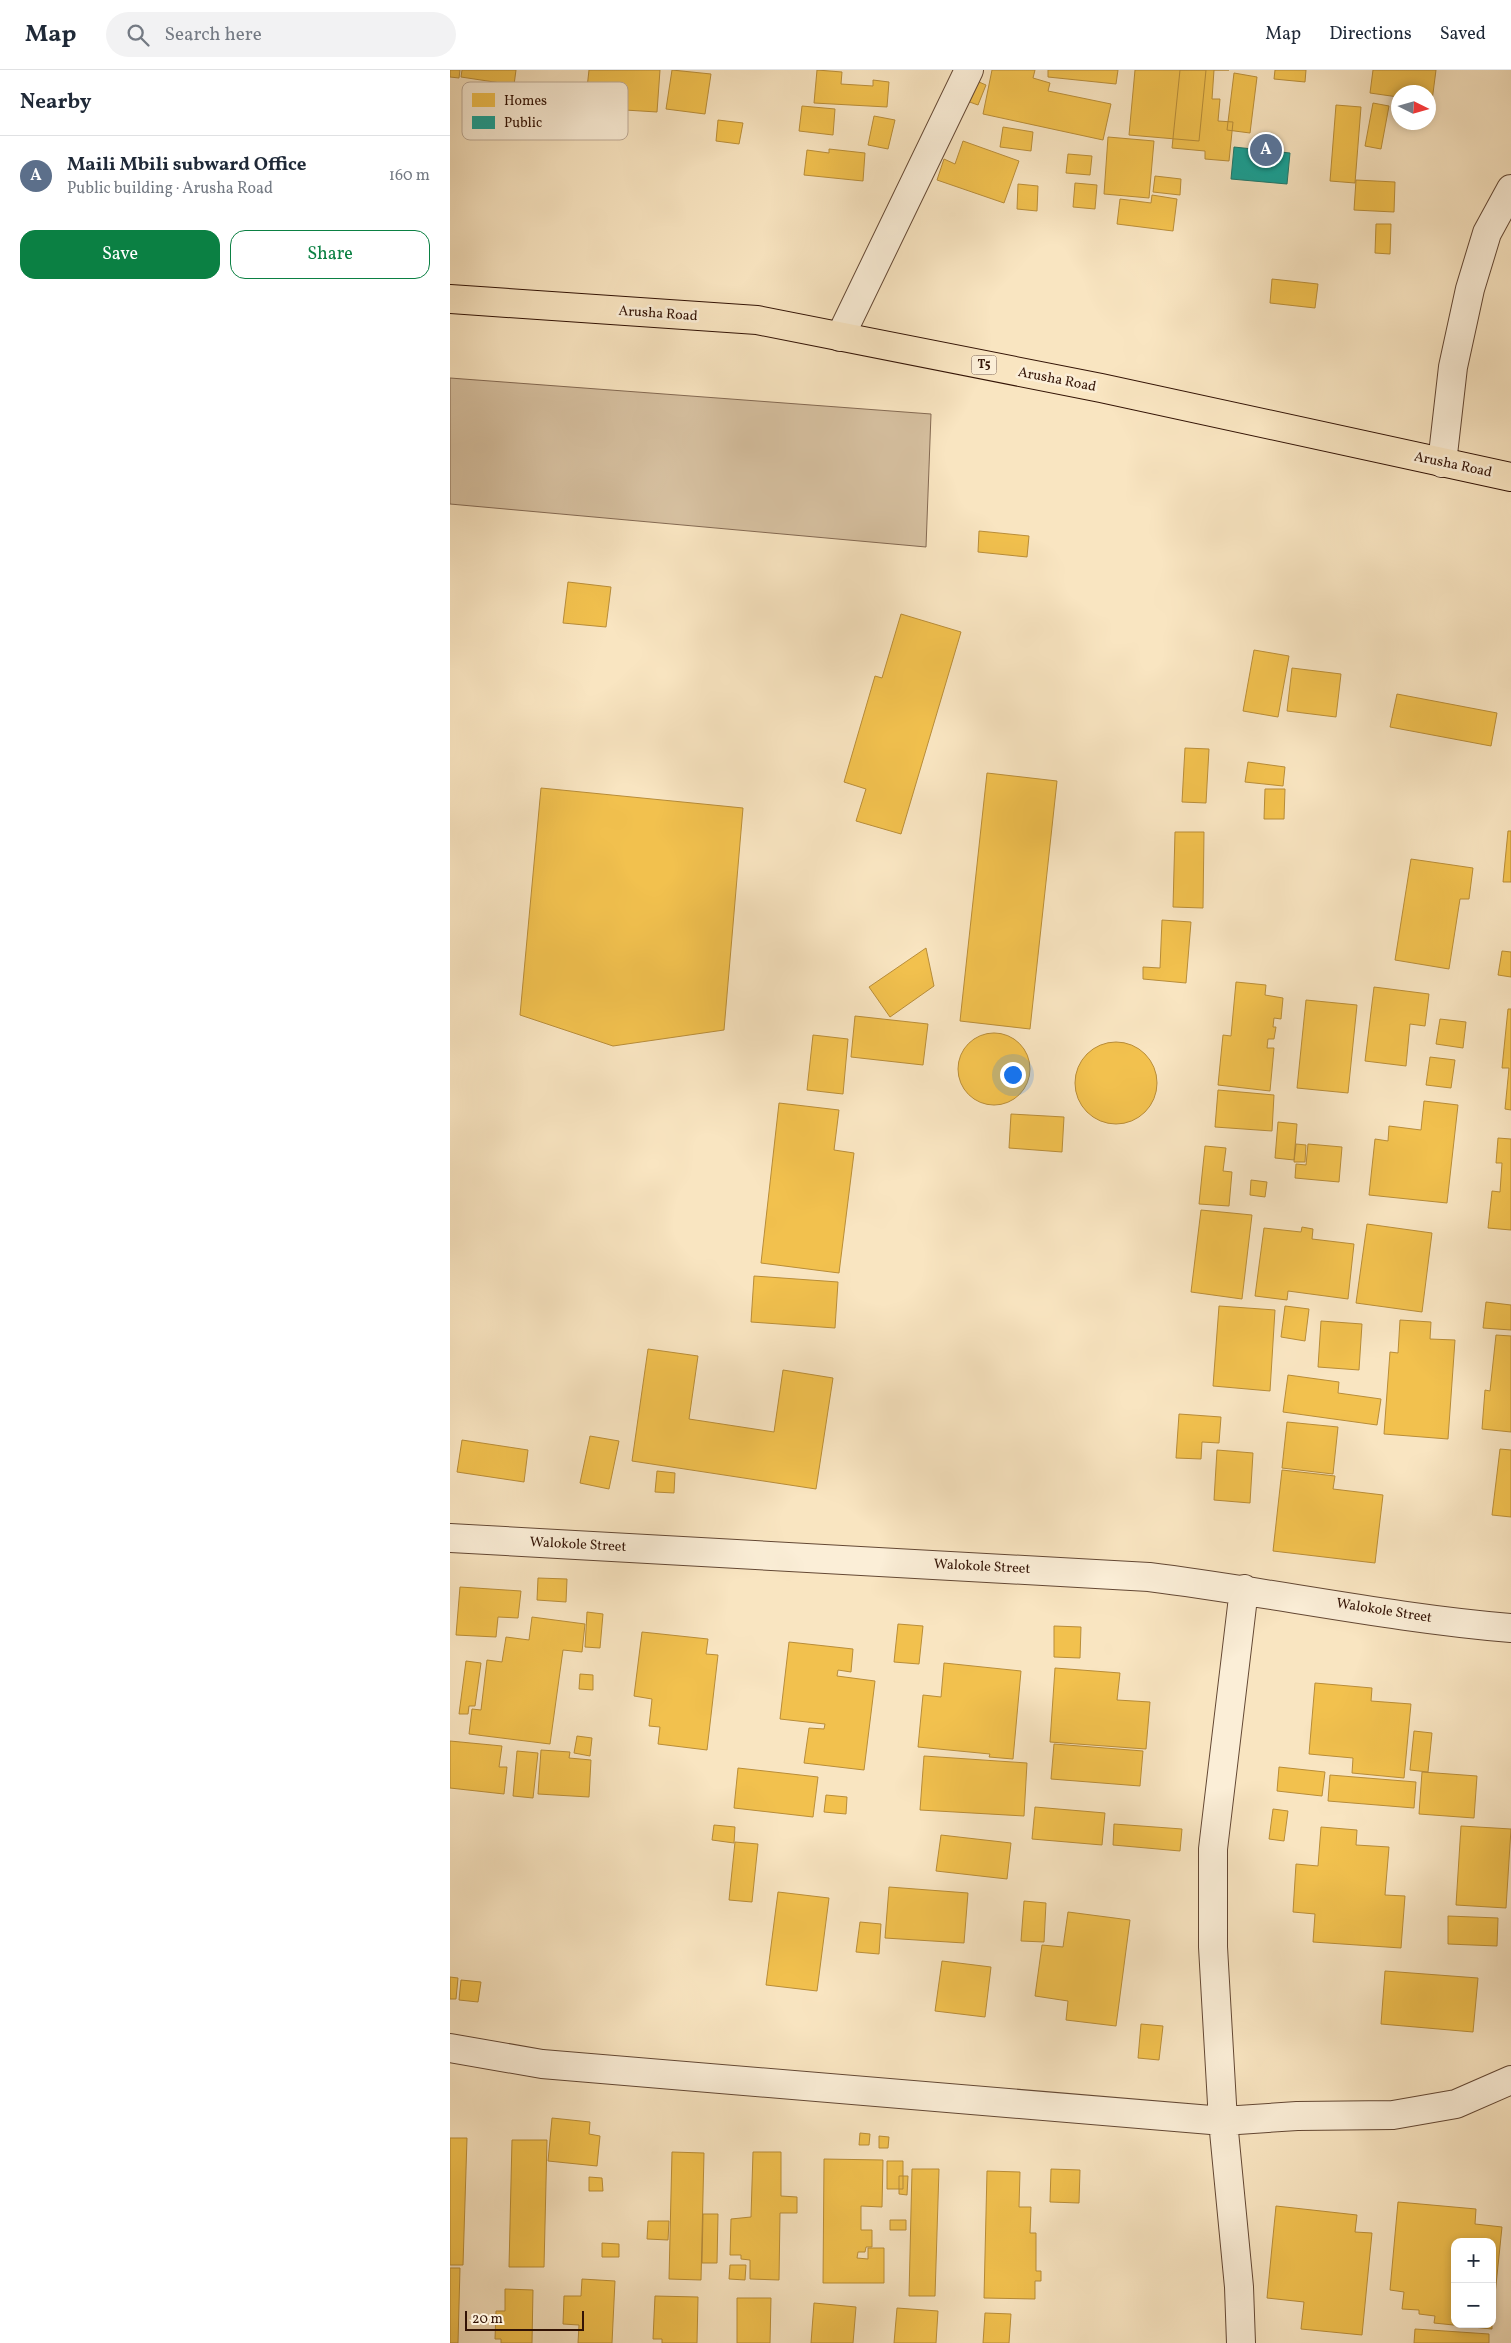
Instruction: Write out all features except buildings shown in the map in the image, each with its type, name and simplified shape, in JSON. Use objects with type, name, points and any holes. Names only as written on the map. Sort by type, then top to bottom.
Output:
[{"type":"highway","name":"Arusha Road","points":[[450,299],[757,320],[1101,388],[1511,477]]},
{"type":"street","points":[[840,337],[969,70]]},
{"type":"street","points":[[1442,462],[1453,367],[1470,289],[1487,233],[1511,188]]},
{"type":"street","name":"Walokole Street","points":[[450,1538],[1149,1577],[1244,1589],[1469,1624],[1511,1628]]},
{"type":"street","points":[[1241,2343],[1239,2287],[1223,2121],[1214,1947],[1214,1849],[1244,1589]]},
{"type":"street","points":[[450,2048],[542,2064],[1223,2121],[1297,2116],[1393,2115],[1456,2104],[1511,2080]]},
{"type":"shaded area","points":[[450,378],[931,414],[926,547],[450,504]]},
{"type":"place","name":"Maili Mbili subward Office","points":[[1266,150]]}]
